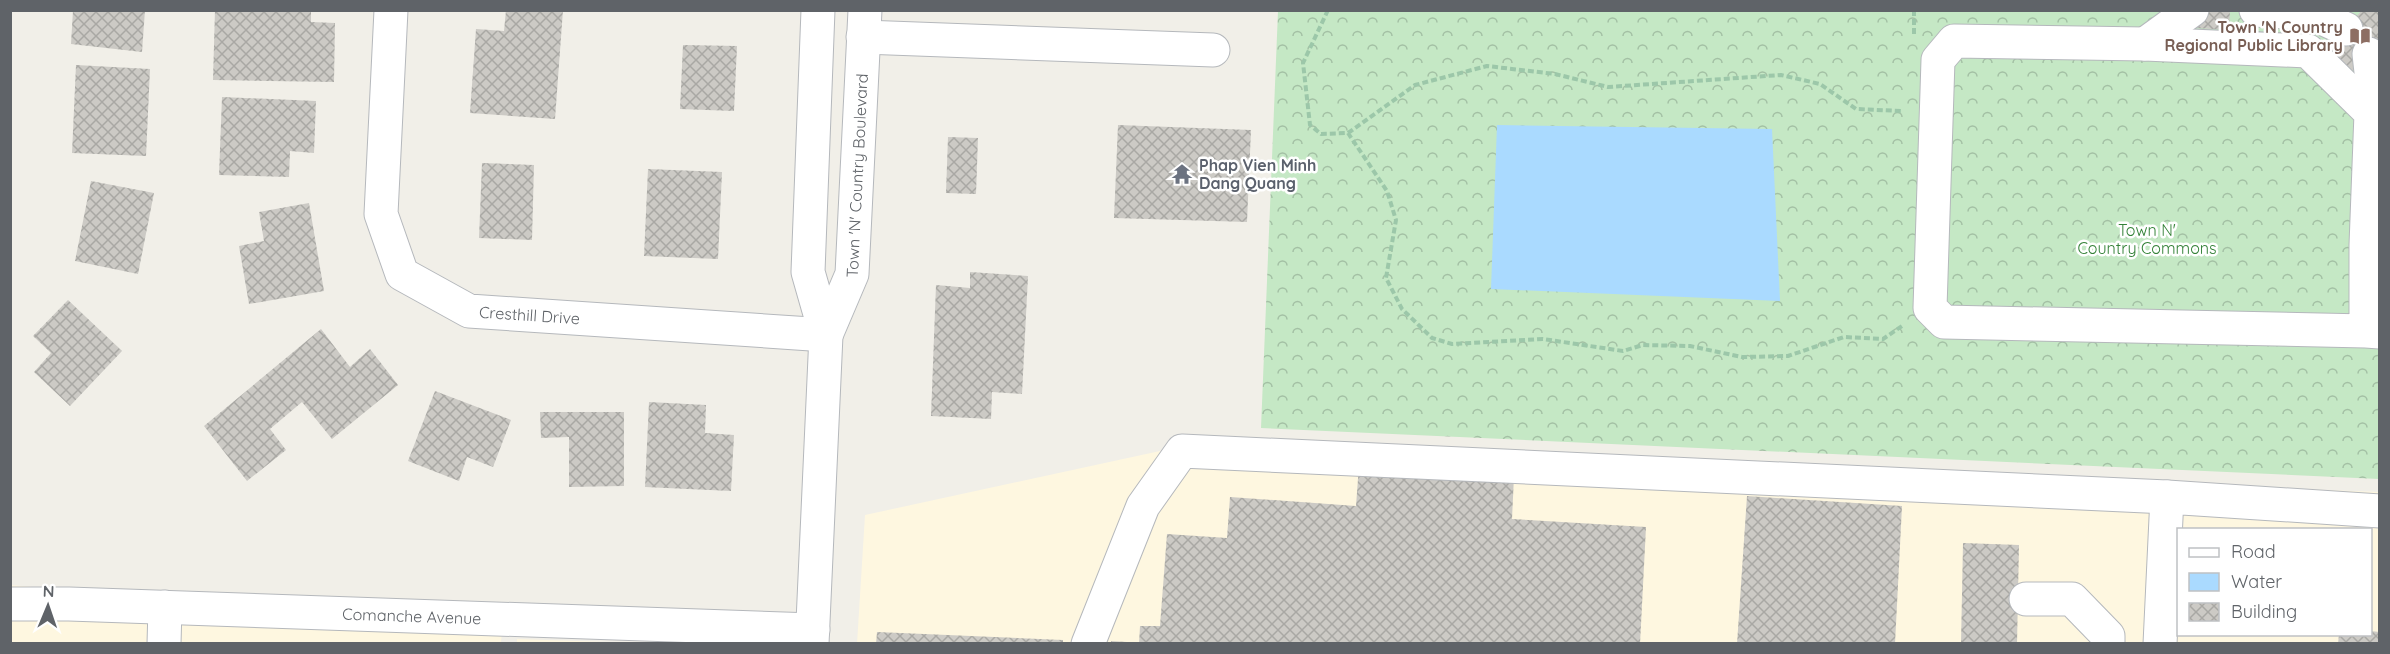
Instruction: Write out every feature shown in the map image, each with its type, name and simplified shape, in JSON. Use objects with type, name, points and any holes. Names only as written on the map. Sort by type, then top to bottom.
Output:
[{"type":"street","name":"Cresthill Drive","points":[[392,10],[381,214],[402,274],[469,311],[826,335]]},
{"type":"street","name":"Town 'N' Country Boulevard","points":[[812,637],[826,335],[808,272],[818,10]]},
{"type":"street","points":[[2145,44],[2192,10]]},
{"type":"street","points":[[2256,10],[2313,14],[2346,29]]},
{"type":"street","name":"Town 'N' Country Boulevard","points":[[826,335],[852,274],[864,23]]},
{"type":"street","points":[[864,23],[1213,50]]},
{"type":"street","points":[[2369,54],[2373,81],[2366,245],[2373,332],[1944,322],[1930,308],[1938,60],[1954,41],[2145,44],[2308,51],[2371,113]]},
{"type":"street","points":[[1088,644],[1143,506],[1182,451],[2167,497],[2379,511]]},
{"type":"street","points":[[2160,644],[2167,497]]},
{"type":"street","points":[[2026,599],[2072,599],[2108,636],[2108,644]]},
{"type":"street","name":"Comanche Avenue","points":[[10,604],[165,607],[449,630],[812,637]]},
{"type":"street","points":[[164,644],[165,607]]},
{"type":"path","points":[[1328,10],[1303,63],[1310,125],[1321,134],[1348,133],[1415,85],[1487,66],[1555,74],[1608,87],[1782,75],[1820,84],[1856,109],[1912,111]]},
{"type":"path","points":[[1348,133],[1387,191],[1396,220],[1386,278],[1402,309],[1432,338],[1452,344],[1544,339],[1623,351],[1643,345],[1690,346],[1742,357],[1788,356],[1844,337],[1883,339],[1906,323]]},
{"type":"shaded area","points":[[1183,446],[2379,492],[2379,643],[857,644],[865,515]]},
{"type":"shaded area","points":[[10,585],[502,628],[501,643],[11,643]]},
{"type":"shaded area","points":[[517,639],[635,643],[517,644]]},
{"type":"green space","name":"Town N' Country Commons","points":[[1278,11],[2379,11],[2379,479],[1261,428]]},
{"type":"water","points":[[1497,125],[1772,129],[1780,301],[1491,289]]},
{"type":"building","points":[[73,10],[145,10],[142,52],[71,44]]},
{"type":"building","points":[[215,10],[311,10],[311,22],[335,23],[334,82],[213,80]]},
{"type":"building","points":[[506,10],[563,10],[555,119],[470,113],[476,29],[504,31]]},
{"type":"building","name":"Town 'N Country Regional Public Library","points":[[2196,10],[2230,10],[2229,30],[2195,28]]},
{"type":"building","name":"Town 'N Country Regional Public Library","points":[[2362,10],[2380,10],[2380,43],[2352,71],[2329,48]]},
{"type":"building","points":[[683,45],[737,46],[734,111],[680,109]]},
{"type":"building","points":[[76,65],[150,69],[146,156],[72,153]]},
{"type":"building","points":[[222,97],[316,101],[314,153],[290,151],[289,177],[219,175]]},
{"type":"building","name":"Phap Vien Minh Dang Quang","points":[[1118,125],[1251,130],[1247,222],[1114,218]]},
{"type":"building","points":[[948,137],[978,138],[976,194],[946,193]]},
{"type":"building","points":[[482,163],[534,165],[532,240],[479,238]]},
{"type":"building","points":[[648,169],[722,172],[718,259],[644,256]]},
{"type":"building","points":[[91,181],[154,193],[138,274],[75,261]]},
{"type":"building","points":[[309,203],[324,291],[249,304],[239,246],[264,241],[259,212]]},
{"type":"building","points":[[970,272],[1028,276],[1022,394],[992,392],[991,419],[931,416],[936,285],[970,288]]},
{"type":"building","points":[[68,300],[122,351],[70,406],[34,372],[51,353],[33,336]]},
{"type":"building","points":[[321,329],[350,367],[370,349],[398,385],[332,439],[302,402],[270,429],[286,450],[247,481],[204,426]]},
{"type":"building","points":[[435,391],[511,420],[493,467],[467,457],[459,481],[408,461]]},
{"type":"building","points":[[649,402],[706,405],[705,433],[734,435],[731,491],[645,487]]},
{"type":"building","points":[[540,412],[624,412],[624,486],[569,487],[569,437],[541,438]]},
{"type":"building","points":[[1359,465],[1514,476],[1512,519],[1646,527],[1640,644],[1139,644],[1140,626],[1160,626],[1167,534],[1227,538],[1230,497],[1356,506]]},
{"type":"building","points":[[1747,496],[1902,506],[1895,644],[1737,644]]},
{"type":"building","points":[[1963,543],[2019,545],[2017,644],[1961,644]]},
{"type":"building","points":[[2372,631],[2380,632],[2380,644],[2338,644],[2339,636],[2372,636]]},
{"type":"building","points":[[877,632],[1063,640],[1063,644],[876,644]]},
{"type":"building","points":[[1111,641],[1127,642],[1126,644],[1111,644]]},
{"type":"place","name":"Town 'N Country Regional Public Library","points":[[2360,36]]},
{"type":"place","name":"Phap Vien Minh Dang Quang","points":[[1182,174]]}]
